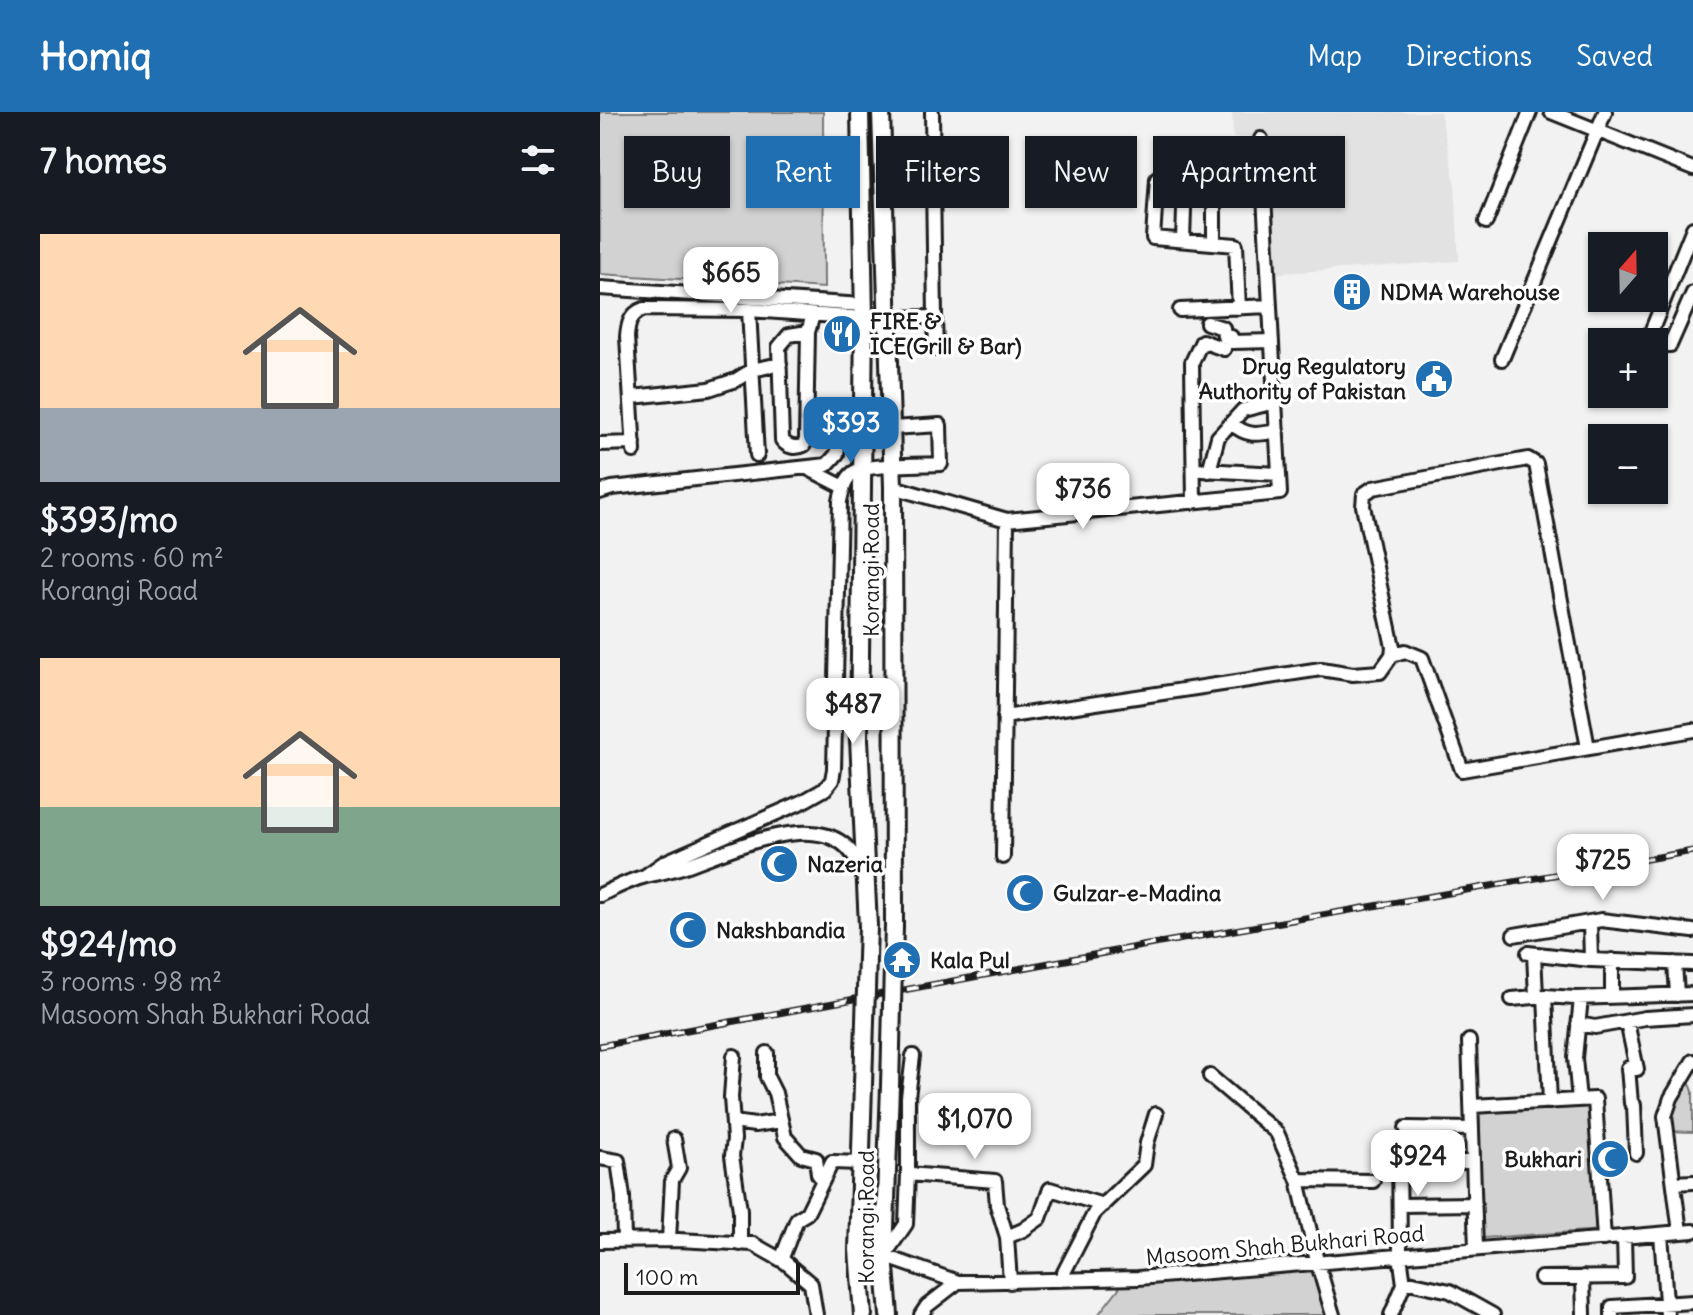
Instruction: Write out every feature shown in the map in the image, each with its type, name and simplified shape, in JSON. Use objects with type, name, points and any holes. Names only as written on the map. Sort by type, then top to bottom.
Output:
[{"type":"main road","points":[[860,112],[863,409]]},
{"type":"main road","name":"Korangi Road","points":[[881,112],[881,136]]},
{"type":"main road","name":"Korangi Road","points":[[884,208],[893,467],[894,925],[884,1256],[889,1315]]},
{"type":"main road","name":"Korangi Road","points":[[863,409],[859,739],[868,926],[858,1250],[863,1315]]},
{"type":"street","points":[[932,112],[932,136]]},
{"type":"street","points":[[1486,222],[1530,112]]},
{"type":"street","points":[[1551,112],[1693,169]]},
{"type":"street","points":[[1502,359],[1605,112]]},
{"type":"street","points":[[933,208],[936,349]]},
{"type":"street","points":[[1155,208],[1153,238],[1236,245],[1239,308]]},
{"type":"street","points":[[1183,240],[1184,208]]},
{"type":"street","points":[[1214,208],[1214,243]]},
{"type":"street","points":[[893,487],[1007,520],[1280,493],[1265,208]]},
{"type":"street","points":[[1653,328],[1693,228]]},
{"type":"street","points":[[600,288],[864,312]]},
{"type":"street","points":[[1668,345],[1693,293]]},
{"type":"street","points":[[1180,310],[1270,306]]},
{"type":"street","points":[[600,444],[634,447],[627,337],[628,325],[636,312],[644,309],[749,310],[813,315],[864,312]]},
{"type":"street","points":[[749,310],[757,455]]},
{"type":"street","points":[[808,332],[796,332],[784,338],[779,347],[782,440],[789,446],[801,447],[806,440],[808,332],[813,315]]},
{"type":"street","points":[[889,318],[935,317]]},
{"type":"street","points":[[1207,323],[1223,328],[1224,336],[1231,337],[1232,342],[1272,341]]},
{"type":"street","points":[[1194,502],[1192,362],[1202,341],[1224,349]]},
{"type":"street","points":[[632,397],[709,389],[722,386],[752,370],[780,364]]},
{"type":"street","points":[[1209,471],[1218,437],[1243,410],[1275,402]]},
{"type":"street","points":[[600,492],[612,488],[827,465],[837,454],[840,437],[835,423],[839,408],[892,409]]},
{"type":"street","points":[[1231,423],[1242,432],[1254,436],[1277,431]]},
{"type":"street","points":[[600,895],[645,876],[665,862],[818,795],[832,780],[836,734],[840,501],[844,487],[850,476],[862,468],[941,464],[940,425],[892,428]]},
{"type":"street","points":[[1392,655],[1363,506],[1364,494],[1373,488],[1534,460],[1588,748]]},
{"type":"street","points":[[809,469],[844,487]]},
{"type":"street","points":[[1194,470],[1279,474]]},
{"type":"street","points":[[1003,857],[1007,520]]},
{"type":"street","points":[[1004,717],[1321,669],[1353,674],[1380,672],[1392,655],[1405,651],[1422,658],[1462,770],[1693,730]]},
{"type":"street","points":[[645,876],[667,873],[778,835],[817,833],[845,847],[860,868],[866,893]]},
{"type":"street","points":[[1514,935],[1601,920],[1693,931]]},
{"type":"street","points":[[1590,923],[1591,960]]},
{"type":"street","points":[[1550,1102],[1540,996],[1531,954],[1693,964]]},
{"type":"street","points":[[1612,960],[1612,996]]},
{"type":"street","points":[[1675,963],[1677,995]]},
{"type":"street","points":[[1512,999],[1693,994]]},
{"type":"street","points":[[1579,1100],[1575,1058],[1581,998]]},
{"type":"street","points":[[1578,1024],[1595,1027],[1660,1016],[1693,1015]]},
{"type":"street","points":[[1627,1022],[1637,1069],[1628,1068],[1631,1103],[1634,1105],[1636,1153]]},
{"type":"street","points":[[1469,1041],[1476,1249]]},
{"type":"street","points":[[767,1053],[767,1077],[775,1093],[786,1139],[801,1155],[816,1159],[818,1174],[823,1180]]},
{"type":"street","points":[[734,1056],[732,1156],[740,1210],[740,1244]]},
{"type":"street","points":[[884,1256],[906,1224],[908,1097],[913,1056]]},
{"type":"street","points":[[1687,1232],[1674,1183],[1665,1116],[1671,1098],[1691,1067]]},
{"type":"street","points":[[1210,1076],[1277,1133],[1298,1180],[1333,1315]]},
{"type":"street","points":[[1472,1106],[1595,1099],[1604,1239]]},
{"type":"street","points":[[1060,1280],[1095,1212],[1144,1165],[1156,1114]]},
{"type":"street","points":[[733,1122],[755,1125],[781,1121]]},
{"type":"street","points":[[1406,1128],[1472,1129]]},
{"type":"street","points":[[669,1240],[672,1180],[679,1168],[674,1139]]},
{"type":"street","points":[[1391,1315],[1404,1281],[1400,1255],[1399,1142]]},
{"type":"street","points":[[600,1158],[618,1161],[624,1241]]},
{"type":"street","points":[[781,1260],[797,1219],[807,1213],[832,1162],[860,1163]]},
{"type":"street","points":[[1399,1162],[1473,1162]]},
{"type":"street","points":[[908,1174],[995,1181],[997,1205],[1007,1237],[1010,1282]]},
{"type":"street","points":[[1298,1180],[1373,1181]]},
{"type":"street","points":[[1674,1183],[1693,1182]]},
{"type":"street","points":[[1007,1237],[1040,1218],[1050,1189],[1103,1205]]},
{"type":"street","points":[[1400,1205],[1475,1204]]},
{"type":"street","name":"Masoom Shah Bukhari Road","points":[[884,1256],[958,1282],[1010,1282],[1138,1278],[1687,1232]]},
{"type":"street","points":[[1661,1234],[1666,1310]]},
{"type":"street","points":[[1541,1278],[1625,1277],[1624,1237]]},
{"type":"street","points":[[600,1241],[753,1244],[781,1260],[811,1284],[816,1315]]},
{"type":"street","points":[[1583,1277],[1584,1315]]},
{"type":"street","points":[[1404,1281],[1450,1291],[1493,1315]]},
{"type":"street","points":[[921,1315],[927,1306],[958,1282]]},
{"type":"street","points":[[1612,1315],[1612,1307],[1666,1310],[1693,1302]]},
{"type":"shaded area","points":[[600,112],[823,112],[823,136],[746,136],[746,208],[824,208],[824,288],[600,274]]},
{"type":"shaded area","points":[[1232,112],[1440,112],[1455,183],[1459,261],[1268,274],[1264,208],[1345,208],[1345,136],[1233,136]]},
{"type":"shaded area","points":[[1686,1074],[1693,1091],[1693,1132],[1667,1131],[1671,1098]]},
{"type":"shaded area","points":[[1595,1101],[1603,1230],[1483,1238],[1479,1109]]},
{"type":"shaded area","points":[[1317,1261],[1333,1315],[1098,1315],[1127,1278]]},
{"type":"railway","points":[[600,1046],[1142,946],[1693,851]]},
{"type":"place","name":"NDMA Warehouse","points":[[1352,292]]},
{"type":"place","name":"FIRE & ICE(Grill & Bar)","points":[[842,334]]},
{"type":"place","name":"Drug Regulatory Authority of Pakistan","points":[[1434,379]]},
{"type":"place","name":"Nazeria","points":[[779,864]]},
{"type":"place","name":"Gulzar-e-Madina","points":[[1025,893]]},
{"type":"place","name":"Nakshbandia","points":[[688,930]]},
{"type":"place","name":"Kala Pul","points":[[902,960]]},
{"type":"place","name":"Bukhari","points":[[1610,1159]]}]
